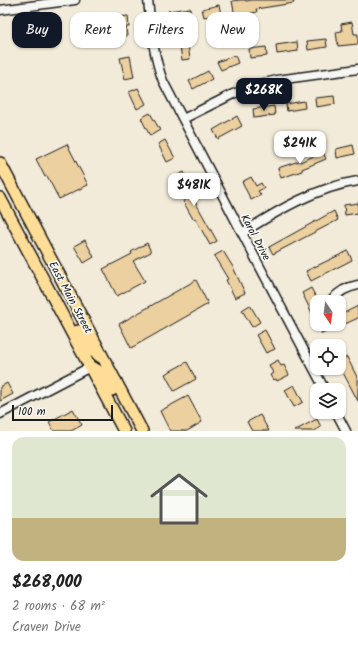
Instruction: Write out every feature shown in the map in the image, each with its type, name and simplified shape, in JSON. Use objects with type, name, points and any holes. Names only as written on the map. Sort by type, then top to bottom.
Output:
[{"type":"main road","name":"East Main Street","points":[[0,165],[142,431]]},
{"type":"main road","name":"East Main Street","points":[[0,198],[124,431]]},
{"type":"main road","points":[[63,316],[79,332],[92,351],[103,358]]},
{"type":"main road","points":[[90,367],[97,369],[103,374],[115,396],[134,415]]},
{"type":"street","points":[[0,10],[75,0]]},
{"type":"street","name":"Karol Drive","points":[[148,0],[153,45],[159,70],[242,233],[321,383]]},
{"type":"street","points":[[183,119],[233,94],[256,85],[278,80],[358,69]]},
{"type":"street","points":[[242,233],[319,191],[337,185],[358,181]]},
{"type":"street","points":[[336,295],[348,287],[358,285]]},
{"type":"street","points":[[0,414],[90,367]]},
{"type":"street","points":[[340,419],[346,431]]},
{"type":"building","points":[[293,0],[294,3],[256,9],[257,12],[234,12],[232,1]]},
{"type":"building","points":[[219,5],[221,12],[206,12],[206,17],[204,17],[202,9]]},
{"type":"building","points":[[190,8],[190,12],[168,12]]},
{"type":"building","points":[[126,16],[128,16],[129,27],[126,27]]},
{"type":"building","points":[[352,22],[354,34],[358,34],[358,44],[338,46],[336,32],[342,31],[341,24]]},
{"type":"building","points":[[326,39],[327,47],[308,50],[307,41]]},
{"type":"building","points":[[297,42],[298,51],[277,54],[276,45]]},
{"type":"building","points":[[266,47],[267,56],[250,58],[249,49]]},
{"type":"building","points":[[180,48],[188,48],[190,59],[182,60]]},
{"type":"building","points":[[235,55],[238,63],[221,70],[217,62]]},
{"type":"building","points":[[130,56],[134,77],[125,79],[120,58]]},
{"type":"building","points":[[208,71],[212,79],[193,89],[189,81]]},
{"type":"building","points":[[138,88],[146,104],[137,109],[129,92]]},
{"type":"building","points":[[334,96],[335,104],[316,107],[315,98]]},
{"type":"building","points":[[304,101],[305,108],[287,111],[286,104]]},
{"type":"building","points":[[274,106],[275,115],[254,118],[253,109]]},
{"type":"building","points":[[150,113],[160,130],[150,136],[141,118]]},
{"type":"building","points":[[237,116],[242,126],[218,139],[213,130]]},
{"type":"building","points":[[165,140],[175,158],[167,162],[158,144]]},
{"type":"building","points":[[67,144],[88,185],[59,199],[36,159]]},
{"type":"building","points":[[353,145],[355,154],[337,158],[336,149]]},
{"type":"building","points":[[323,152],[326,159],[302,169],[302,171],[281,178],[278,168],[299,161],[300,162]]},
{"type":"building","points":[[184,172],[191,187],[188,189],[217,241],[210,245],[195,218],[193,219],[183,201],[187,199],[180,185],[176,187],[172,178]]},
{"type":"building","points":[[251,177],[256,186],[261,183],[264,188],[258,191],[261,195],[251,200],[242,182]]},
{"type":"building","points":[[358,203],[358,213],[345,215],[344,205]]},
{"type":"building","points":[[334,211],[338,220],[273,254],[269,247]]},
{"type":"building","points":[[85,240],[94,257],[84,263],[74,246]]},
{"type":"building","points":[[147,243],[151,252],[133,261],[145,281],[117,296],[103,269],[132,254],[131,252]]},
{"type":"building","points":[[223,251],[233,267],[245,293],[235,298],[226,280],[228,279],[214,256]]},
{"type":"building","points":[[348,251],[352,260],[311,281],[306,271]]},
{"type":"building","points":[[196,280],[208,304],[131,348],[119,324]]},
{"type":"building","points":[[311,288],[315,295],[310,295],[310,309],[302,293]]},
{"type":"building","points":[[250,305],[260,322],[252,327],[242,310]]},
{"type":"building","points":[[358,306],[358,318],[346,324],[346,312]]},
{"type":"building","points":[[265,330],[275,349],[266,353],[256,335]]},
{"type":"building","points":[[320,331],[328,331],[322,334]]},
{"type":"building","points":[[346,358],[358,379],[358,401],[344,375],[346,375]]},
{"type":"building","points":[[278,360],[281,366],[284,365],[289,375],[277,381],[276,379],[273,380],[270,375],[273,373],[269,365]]},
{"type":"building","points":[[187,362],[196,379],[174,391],[165,374]]},
{"type":"building","points":[[7,383],[13,394],[0,401],[0,387]]},
{"type":"building","points":[[294,385],[303,402],[294,407],[285,390]]},
{"type":"building","points":[[188,396],[202,422],[187,431],[170,431],[160,411]]},
{"type":"building","points":[[73,409],[82,425],[71,431],[54,431],[49,422]]},
{"type":"building","points":[[260,415],[269,431],[252,431],[247,422]]},
{"type":"building","points":[[317,419],[321,427],[314,431],[294,431]]}]
